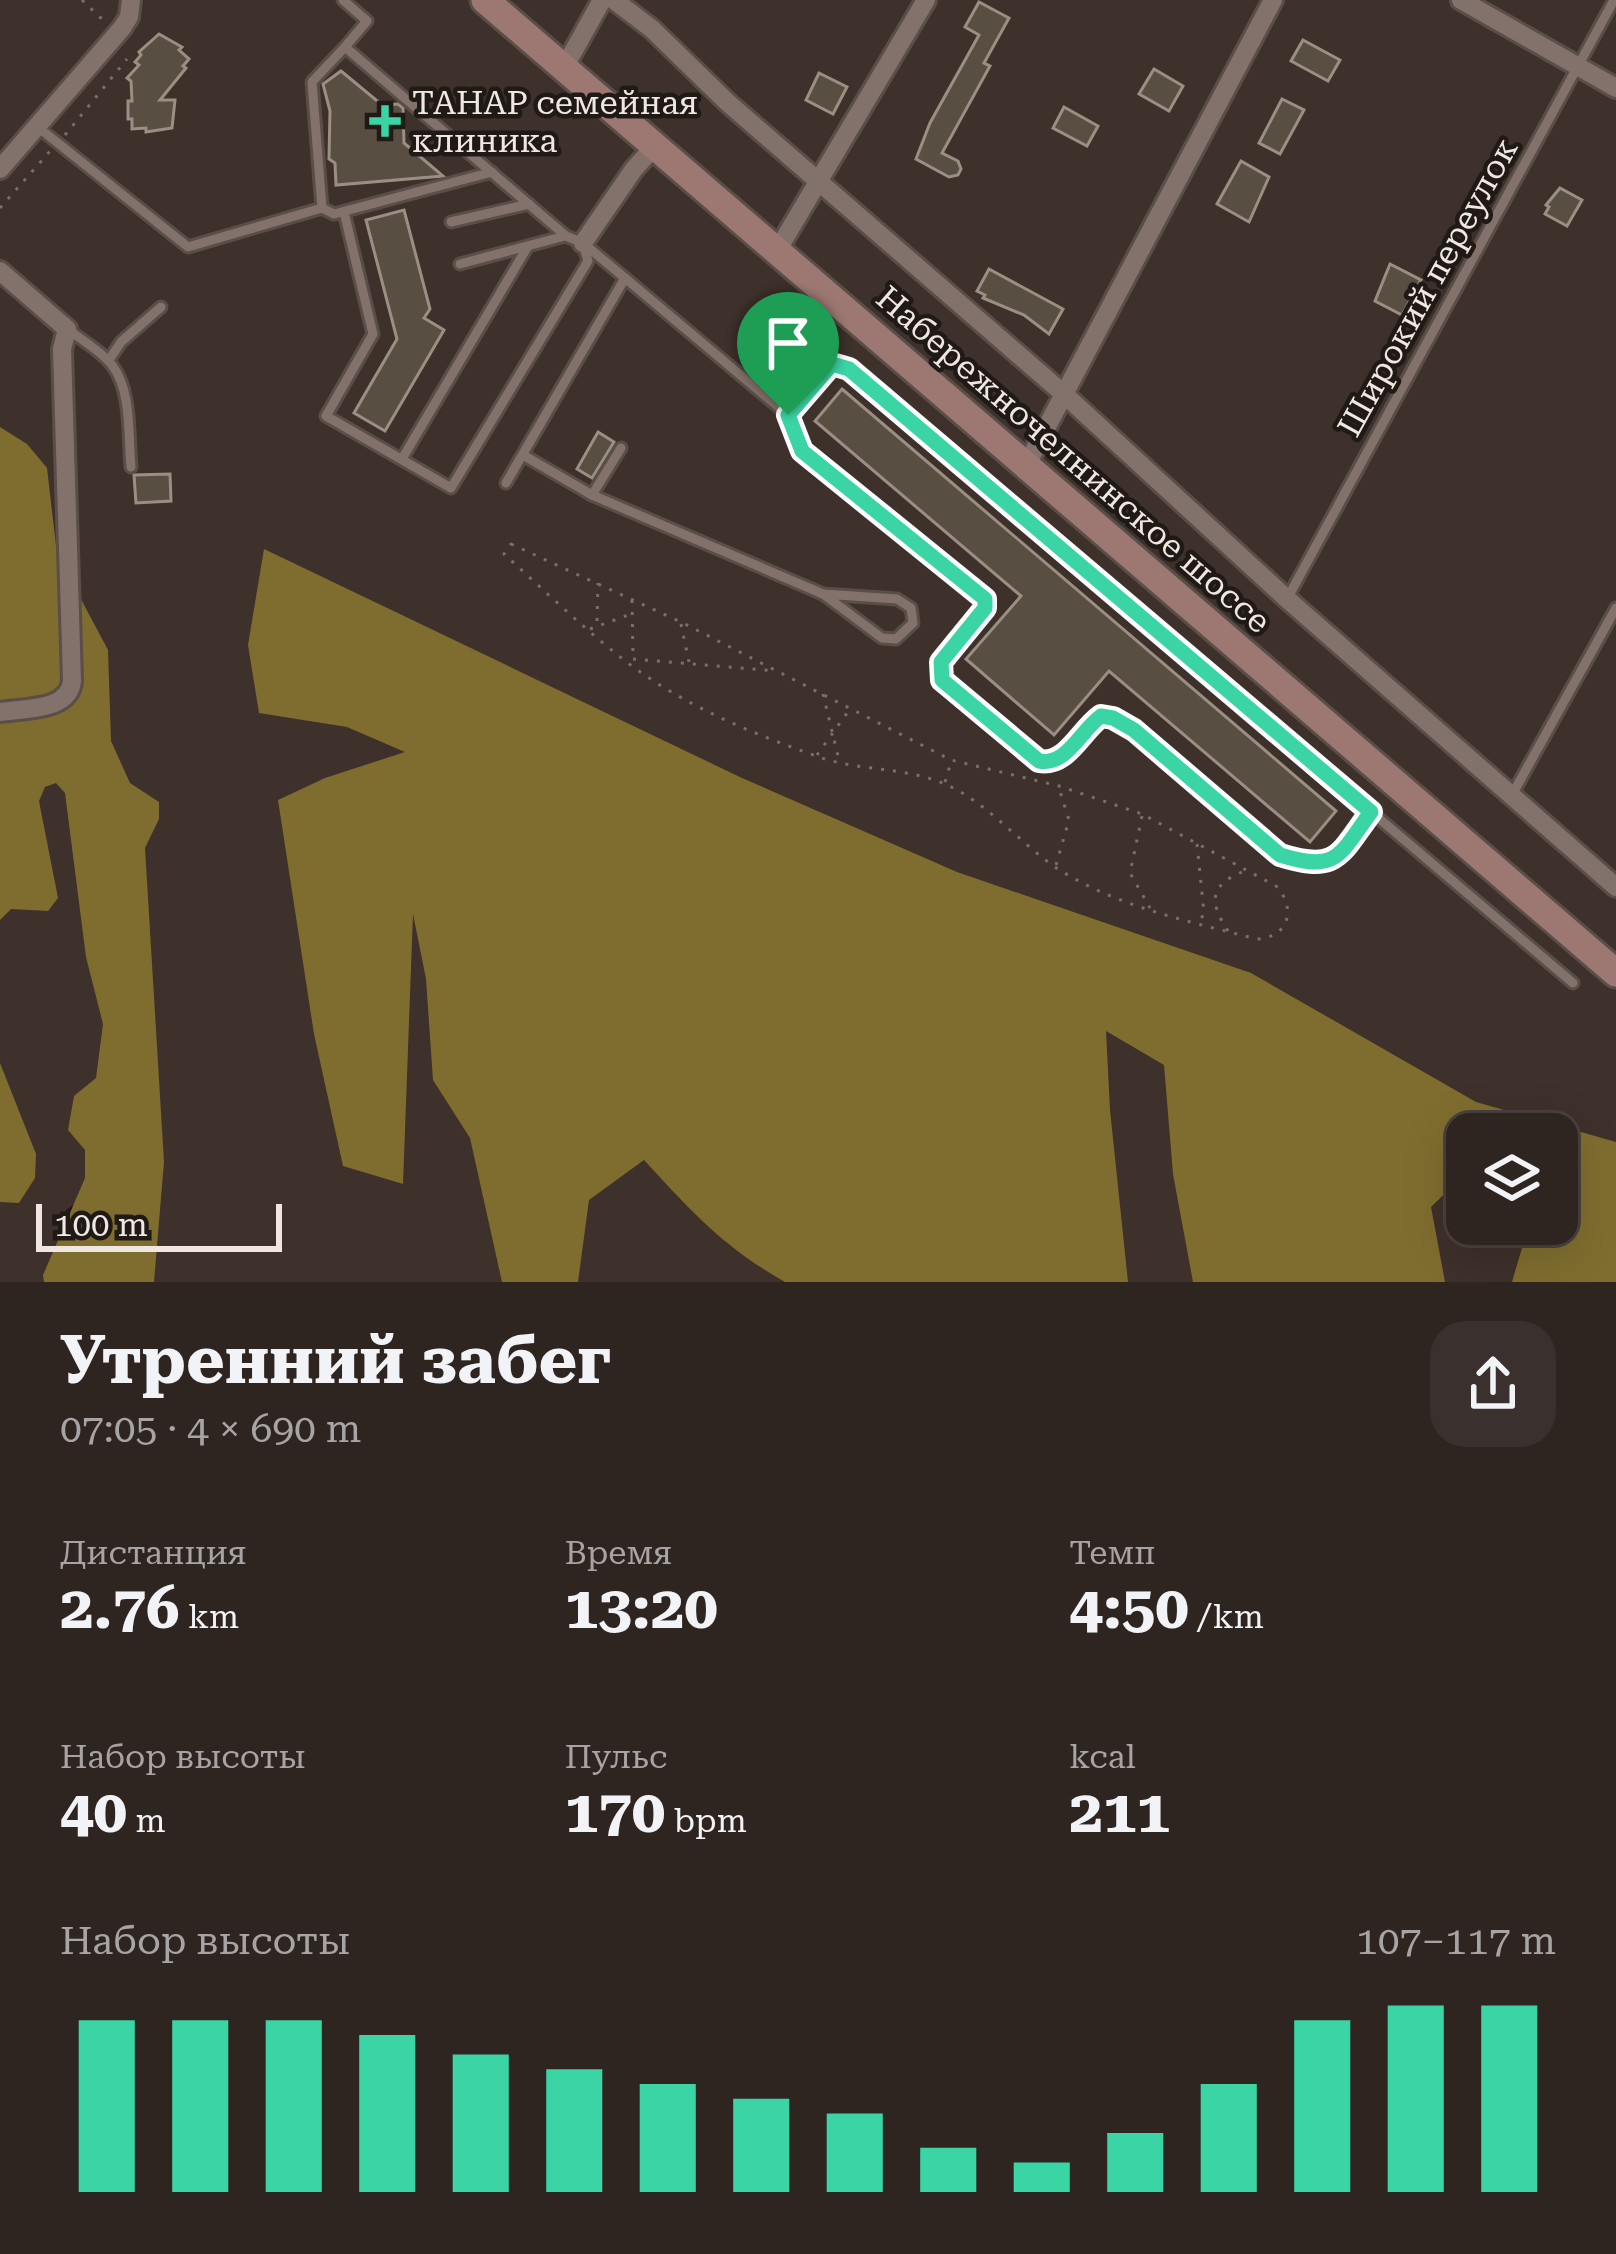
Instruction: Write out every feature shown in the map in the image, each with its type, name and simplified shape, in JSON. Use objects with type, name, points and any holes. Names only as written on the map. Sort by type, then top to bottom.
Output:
[{"type":"main road","name":"Набережночелнинское шоссе","points":[[485,0],[1616,973]]},
{"type":"street","points":[[0,169],[122,28],[131,0]]},
{"type":"street","points":[[564,68],[602,0]]},
{"type":"street","points":[[614,0],[1616,887]]},
{"type":"street","points":[[777,251],[926,0]]},
{"type":"street","points":[[1027,466],[1274,0]]},
{"type":"street","points":[[1461,0],[1616,88]]},
{"type":"street","points":[[574,239],[654,147]]},
{"type":"street","points":[[0,271],[67,329],[62,350],[71,693],[63,702],[0,712]]},
{"type":"lane","points":[[343,0],[367,21],[312,82],[322,208],[327,213],[344,212],[492,172]]},
{"type":"lane","name":"Широкий переулок","points":[[1287,599],[1614,0]]},
{"type":"lane","points":[[345,47],[788,415],[802,451],[985,599],[985,608],[941,662],[942,680],[1039,761],[1052,763],[1062,758],[1101,716],[1113,718],[1134,730],[1280,855],[1310,864],[1325,863],[1339,854],[1371,812]]},
{"type":"lane","points":[[39,128],[188,247],[322,208]]},
{"type":"lane","points":[[451,222],[529,204]]},
{"type":"lane","points":[[344,212],[373,334],[326,416],[451,488],[588,261],[574,239]]},
{"type":"lane","points":[[460,264],[574,239]]},
{"type":"lane","points":[[402,459],[528,246]]},
{"type":"lane","points":[[506,483],[625,278]]},
{"type":"lane","points":[[109,360],[121,342],[161,307]]},
{"type":"lane","points":[[67,329],[109,360],[124,395],[131,467]]},
{"type":"lane","points":[[788,415],[832,364],[849,369],[1573,983]]},
{"type":"lane","points":[[592,495],[621,448]]},
{"type":"lane","points":[[523,455],[592,495],[824,594],[882,638],[896,639],[913,623],[910,608],[897,599],[824,594]]},
{"type":"lane","points":[[1513,793],[1616,608]]},
{"type":"path","points":[[82,0],[105,22]]},
{"type":"path","points":[[511,544],[598,583],[952,760],[1058,786],[1142,814],[1276,886],[1288,898],[1286,924],[1266,939],[1152,911],[1089,888],[944,783],[840,764],[754,733],[680,696],[589,630],[504,554],[511,544]]},
{"type":"path","points":[[597,623],[598,583]]},
{"type":"path","points":[[632,598],[632,661]]},
{"type":"path","points":[[589,630],[597,623],[633,614]]},
{"type":"path","points":[[681,622],[689,663]]},
{"type":"path","points":[[632,661],[781,672]]},
{"type":"path","points":[[822,692],[840,764]]},
{"type":"path","points":[[816,756],[851,708]]},
{"type":"path","points":[[944,783],[952,760]]},
{"type":"path","points":[[1055,867],[1069,820],[1058,786]]},
{"type":"path","points":[[1142,814],[1130,874],[1152,911]]},
{"type":"path","points":[[1197,842],[1204,913],[1199,923]]},
{"type":"path","points":[[1228,932],[1216,909],[1217,889],[1230,876],[1247,870]]},
{"type":"shaded area","points":[[0,427],[27,444],[47,468],[57,554],[108,650],[111,741],[130,783],[159,802],[159,819],[145,848],[164,1162],[154,1282],[44,1282],[85,1178],[85,1150],[68,1130],[74,1096],[96,1078],[103,1024],[86,957],[65,793],[56,783],[45,787],[39,801],[58,898],[48,911],[11,909],[0,920]]},
{"type":"shaded area","points":[[264,549],[742,778],[957,872],[1251,973],[1476,1102],[1514,1113],[1446,1113],[1446,1192],[1431,1207],[1445,1282],[1193,1282],[1173,1174],[1164,1065],[1106,1031],[1128,1282],[785,1282],[725,1241],[644,1160],[589,1200],[578,1282],[502,1282],[470,1138],[433,1080],[426,979],[413,914],[403,1184],[343,1166],[314,1034],[278,800],[325,778],[405,752],[347,727],[259,713],[248,645]]},
{"type":"shaded area","points":[[0,1063],[36,1154],[35,1178],[19,1203],[0,1202]]},
{"type":"shaded area","points":[[1578,1131],[1616,1142],[1616,1282],[1512,1282],[1523,1245],[1578,1245]]},
{"type":"building","points":[[979,2],[1009,18],[984,63],[990,66],[942,153],[958,161],[961,169],[949,177],[916,159],[930,123],[979,35],[965,27]]},
{"type":"building","points":[[159,34],[182,47],[179,50],[189,59],[160,100],[175,100],[172,128],[146,132],[146,128],[132,129],[132,119],[128,119],[128,101],[132,101],[127,78],[139,65],[135,62],[139,52]]},
{"type":"building","points":[[1303,40],[1340,60],[1328,81],[1291,61]]},
{"type":"building","points":[[1154,69],[1183,86],[1169,111],[1139,94]]},
{"type":"building","points":[[341,71],[382,105],[403,108],[404,143],[443,176],[336,185],[335,163],[329,159],[330,111],[323,84]]},
{"type":"building","points":[[819,73],[847,87],[833,114],[806,100]]},
{"type":"building","points":[[1282,99],[1304,110],[1280,154],[1259,143]]},
{"type":"building","points":[[1064,107],[1098,126],[1087,146],[1053,128]]},
{"type":"building","points":[[1241,161],[1269,177],[1249,222],[1217,204]]},
{"type":"building","points":[[1560,188],[1582,200],[1567,226],[1545,214],[1546,205]]},
{"type":"building","points":[[404,210],[430,309],[424,318],[444,330],[385,431],[354,413],[397,339],[366,220]]},
{"type":"building","points":[[1390,264],[1421,280],[1402,315],[1375,301]]},
{"type":"building","points":[[989,269],[1063,309],[1049,334],[1024,315],[983,298],[977,291]]},
{"type":"building","points":[[842,389],[1336,811],[1310,842],[1109,671],[1054,735],[966,659],[1021,596],[815,421]]},
{"type":"building","points":[[598,432],[614,442],[592,478],[577,469]]},
{"type":"building","points":[[170,474],[171,501],[136,503],[134,475]]},
{"type":"place","name":"ТАНАР семейная клиника","points":[[385,121]]},
{"type":"route","points":[[832,364],[849,369],[1371,812],[1339,854],[1325,863],[1310,864],[1280,855],[1134,730],[1113,718],[1101,716],[1062,758],[1052,763],[1039,761],[942,680],[941,662],[985,608],[985,599],[802,451],[788,415],[832,364]]}]
